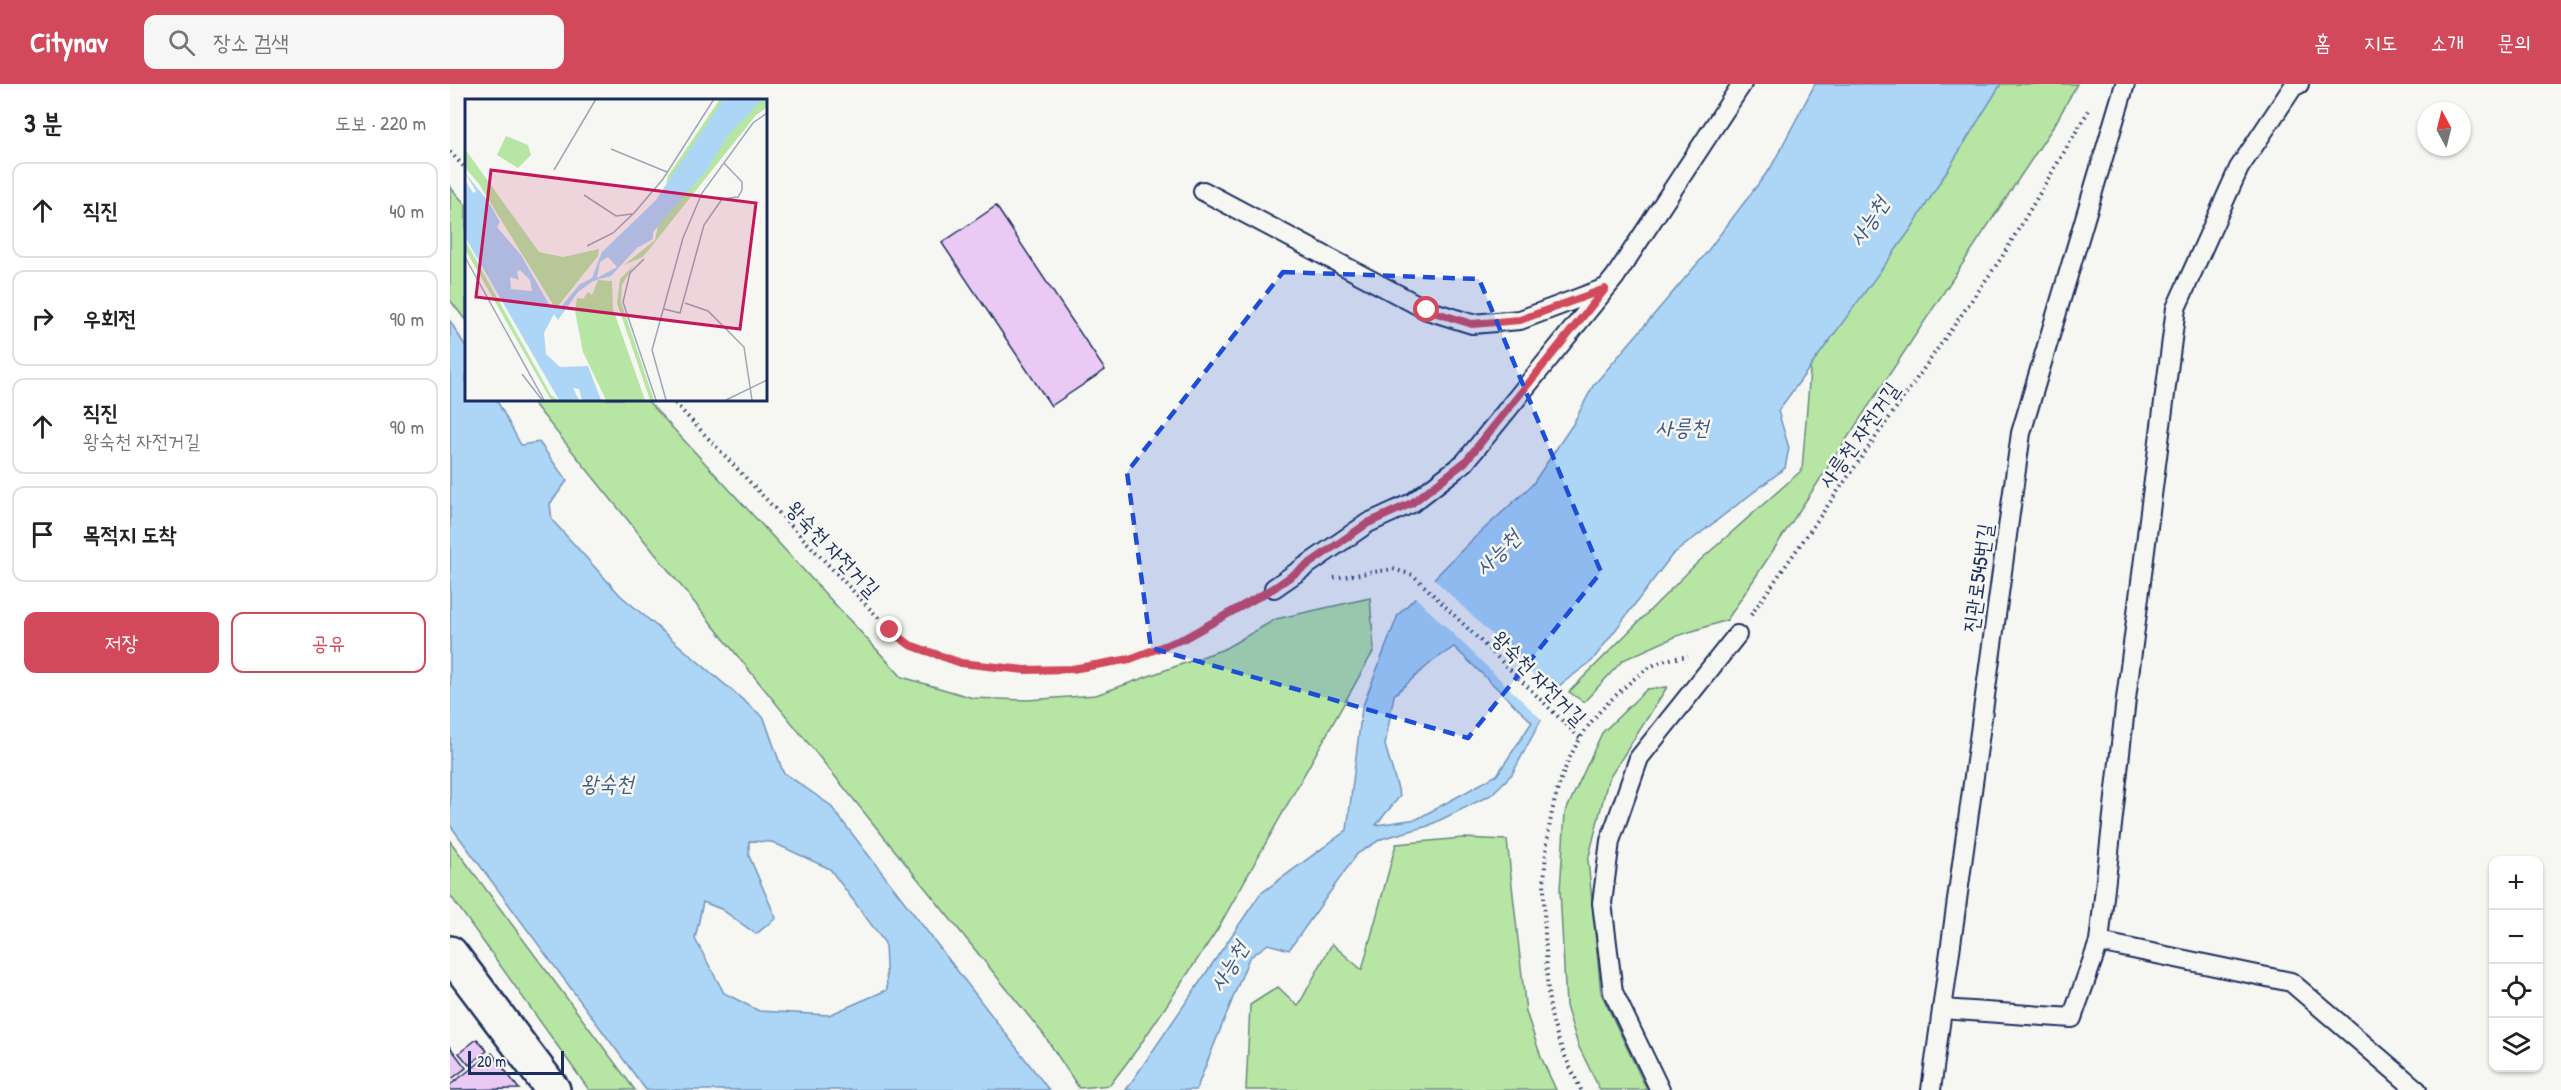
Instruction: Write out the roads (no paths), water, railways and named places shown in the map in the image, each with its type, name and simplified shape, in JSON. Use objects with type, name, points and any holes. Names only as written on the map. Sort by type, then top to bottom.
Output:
[{"type":"street","points":[[450,953],[553,1090]]},
{"type":"lane","points":[[1274,588],[1368,523],[1412,503],[1465,462],[1605,289],[1742,84]]},
{"type":"lane","name":"진관로545번길","points":[[1931,1090],[2021,433],[2125,84]]},
{"type":"lane","points":[[1942,1009],[2072,1018],[2099,942],[2126,699],[2176,308],[2239,168],[2293,87],[2299,84]]},
{"type":"lane","points":[[1203,191],[1427,310],[1472,324],[1520,320],[1605,289]]},
{"type":"lane","points":[[1660,1090],[1613,992],[1602,903],[1610,841],[1639,758],[1737,635]]},
{"type":"lane","points":[[2099,942],[2291,982],[2417,1090]]},
{"type":"water","name":"사릉천","points":[[1815,84],[2001,84],[1911,229],[1778,411],[1789,448],[1785,468],[1672,555],[1592,661],[1560,685],[1512,774],[1491,795],[1428,826],[1381,839],[1357,854],[1289,950],[1268,944],[1249,958],[1196,1090],[1126,1090],[1260,894],[1347,830],[1362,708],[1398,615],[1471,541],[1532,485],[1573,424],[1593,386],[1703,257],[1771,167]],"holes":[[[1454,647],[1532,722],[1497,775],[1417,819],[1376,825],[1400,796],[1385,745],[1394,695],[1433,661]]]},
{"type":"water","name":"왕숙천","points":[[450,321],[465,345],[465,400],[497,400],[521,445],[539,442],[567,481],[550,504],[552,520],[620,595],[764,718],[783,772],[830,805],[1049,1090],[646,1090],[450,825]],"holes":[[[749,841],[772,842],[830,869],[885,943],[887,990],[829,1015],[759,1011],[724,993],[695,939],[703,902],[721,909],[756,934],[776,918],[749,856]]]},
{"type":"water label","name":"사능천","points":[[1868,221]]},
{"type":"water label","name":"사능천","points":[[1497,552]]},
{"type":"water label","name":"사능천","points":[[1228,966]]}]
